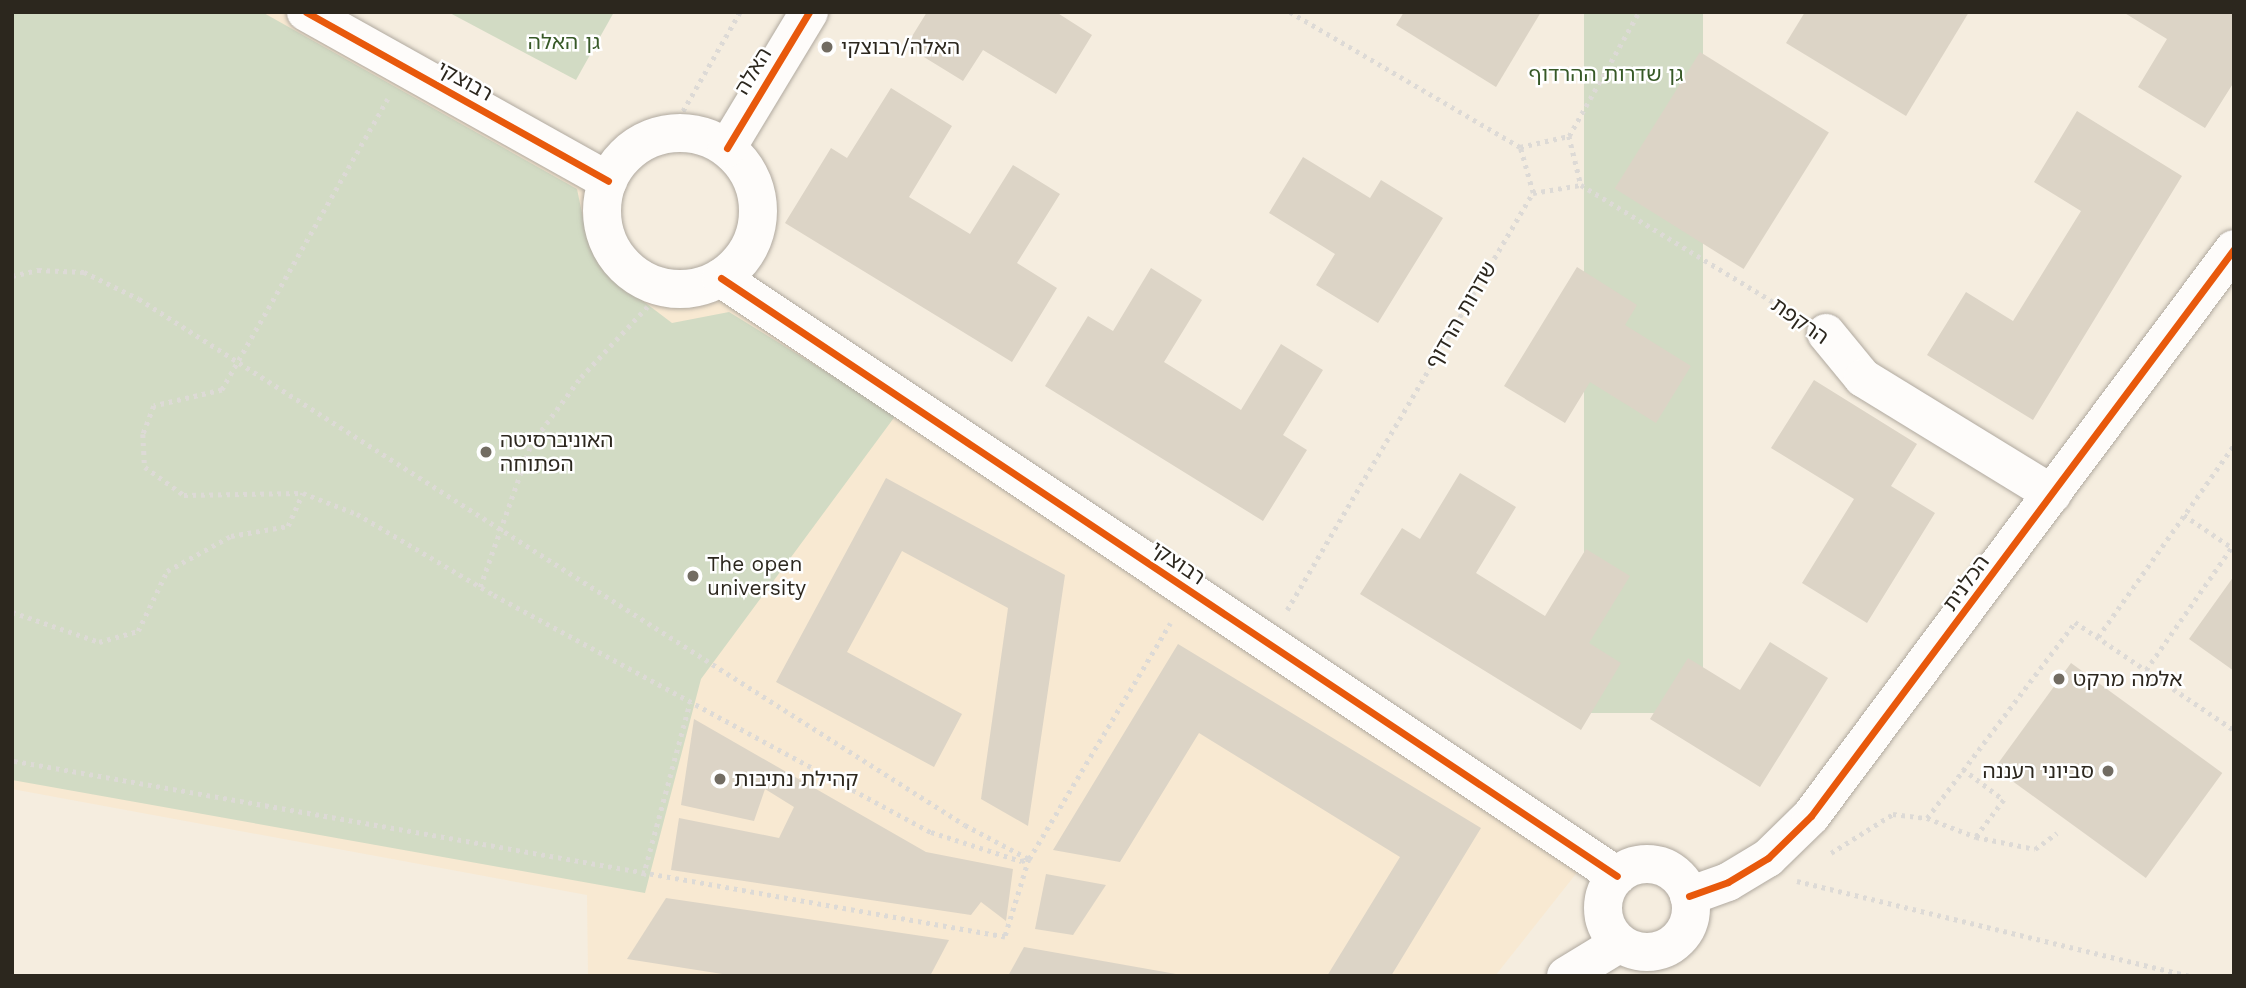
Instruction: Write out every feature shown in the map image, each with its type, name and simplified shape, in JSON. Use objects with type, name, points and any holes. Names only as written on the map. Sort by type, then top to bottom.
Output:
[{"type":"street","name":"רבוצקי","points":[[306,12],[608,181]]},
{"type":"street","name":"האלה","points":[[727,148],[809,12]]},
{"type":"street","points":[[670,133],[703,136],[727,148],[746,168],[757,193],[759,215],[754,238],[742,260],[721,278],[695,288],[664,289],[639,278],[612,248],[601,207],[608,181],[644,141],[670,133]]},
{"type":"street","name":"הכלנית","points":[[1689,896],[1728,882],[1768,858],[1811,816],[2234,248]]},
{"type":"street","name":"רבוצקי","points":[[721,278],[1617,876]]},
{"type":"street","name":"הרקפת","points":[[1826,334],[1863,378],[2052,494]]},
{"type":"street","points":[[1650,864],[1669,869],[1689,896],[1691,912],[1683,934],[1672,944],[1645,952],[1619,943],[1604,919],[1603,903],[1617,876],[1634,866],[1650,864]]},
{"type":"street","points":[[1566,976],[1619,943]]},
{"type":"path","points":[[670,133],[740,12]]},
{"type":"path","points":[[1290,12],[1520,147],[1569,136]]},
{"type":"path","points":[[1520,147],[1533,193],[1581,185],[1569,136],[1639,12]]},
{"type":"path","points":[[406,68],[222,390],[154,406],[143,434],[145,467],[184,495],[303,493],[357,514],[480,587],[931,832],[1021,860],[1029,859]]},
{"type":"path","points":[[12,276],[38,270],[84,272],[139,299],[965,825],[1029,859]]},
{"type":"path","points":[[480,587],[531,444],[581,377],[664,289]]},
{"type":"path","points":[[2098,637],[2234,445]]},
{"type":"path","points":[[12,612],[99,642],[138,631],[167,571],[231,536],[288,526],[303,493]]},
{"type":"path","points":[[2146,670],[2232,545],[2185,515]]},
{"type":"path","points":[[12,761],[643,876],[1005,937],[1029,859],[1177,612]]},
{"type":"path","points":[[1927,818],[2075,622],[2234,730]]},
{"type":"path","points":[[643,876],[690,702]]},
{"type":"path","points":[[1963,769],[2004,800],[1976,837]]},
{"type":"path","points":[[1824,858],[1893,814],[1927,818],[1976,837],[2035,849],[2057,833]]},
{"type":"path","points":[[1801,872],[1789,880],[2190,976]]},
{"type":"shaded area","name":"האוניברסיטה הפתוחה","points":[[12,12],[284,12],[600,183],[597,226],[617,268],[648,297],[667,304],[722,294],[1583,865],[1495,976],[588,976],[587,895],[12,789]]},
{"type":"green space","name":"האוניברסיטה הפתוחה","points":[[12,12],[262,12],[577,189],[587,237],[618,282],[672,323],[729,312],[896,415],[701,679],[645,893],[12,780]]},
{"type":"green space","name":"גן האלה","points":[[448,12],[614,12],[576,80]]},
{"type":"green space","name":"גן שדרות ההרדוף","points":[[1584,12],[1703,12],[1703,713],[1584,713]]},
{"type":"building","points":[[927,12],[1056,12],[1092,35],[1056,94],[983,50],[963,81],[906,46]]},
{"type":"building","points":[[1404,12],[1541,12],[1496,87],[1396,25]]},
{"type":"building","points":[[1805,12],[1969,12],[1906,116],[1786,43]]},
{"type":"building","points":[[2123,12],[2234,12],[2234,82],[2205,128],[2138,87],[2167,39]]},
{"type":"building","points":[[1700,52],[1829,133],[1744,269],[1615,189]]},
{"type":"building","points":[[891,88],[952,126],[909,197],[970,234],[1013,165],[1060,194],[1017,263],[1057,288],[1012,362],[785,223],[831,148],[847,158]]},
{"type":"building","points":[[2077,111],[2182,176],[2033,420],[1927,355],[1966,292],[2013,321],[2081,211],[2034,182]]},
{"type":"building","points":[[1303,157],[1370,198],[1381,180],[1443,218],[1378,323],[1316,285],[1335,254],[1269,213]]},
{"type":"building","points":[[1577,267],[1637,305],[1625,325],[1691,366],[1656,423],[1590,382],[1565,423],[1504,386]]},
{"type":"building","points":[[1151,268],[1202,300],[1164,362],[1241,410],[1281,344],[1323,370],[1283,435],[1307,450],[1263,521],[1045,386],[1088,316],[1113,331]]},
{"type":"building","points":[[1814,380],[1917,444],[1891,486],[1935,513],[1867,623],[1802,583],[1854,499],[1771,448]]},
{"type":"building","points":[[1460,473],[1516,507],[1476,573],[1545,616],[1586,549],[1630,576],[1589,643],[1621,663],[1581,730],[1360,594],[1402,528],[1420,539]]},
{"type":"building","points":[[886,478],[1065,575],[1028,826],[981,799],[1008,608],[902,551],[847,652],[962,714],[934,767],[776,682]]},
{"type":"building","points":[[2234,576],[2234,671],[2189,639]]},
{"type":"building","points":[[1770,642],[1828,678],[1760,787],[1650,719],[1688,658],[1740,690]]},
{"type":"building","points":[[1178,644],[1481,828],[1391,976],[1327,976],[1400,857],[1199,733],[1120,862],[1053,850]]},
{"type":"building","name":"סביוני רעננה","points":[[2071,663],[2222,773],[2146,878],[1995,768]]},
{"type":"building","points":[[694,719],[926,852],[1013,869],[1006,921],[981,902],[971,915],[671,870],[679,818],[779,838],[794,807],[765,789],[754,821],[681,805]]},
{"type":"building","points":[[1046,874],[1106,885],[1073,935],[1035,929]]},
{"type":"building","points":[[666,898],[949,940],[930,976],[735,976],[627,959]]},
{"type":"building","points":[[1024,947],[1176,974],[1176,976],[1008,976]]},
{"type":"cycle path","points":[[306,12],[608,181]]},
{"type":"cycle path","points":[[727,148],[809,12]]},
{"type":"cycle path","points":[[1689,896],[1728,882],[1768,858],[1811,816],[2234,249]]},
{"type":"cycle path","points":[[721,278],[1617,876]]},
{"type":"place","name":"האלה/רבוצקי","points":[[827,47]]},
{"type":"place","name":"האוניברסיטה הפתוחה","points":[[486,452]]},
{"type":"place","name":"The open university","points":[[693,576]]},
{"type":"place","name":"אלמה מרקט","points":[[2059,679]]},
{"type":"place","name":"סביוני רעננה","points":[[2108,771]]},
{"type":"place","name":"קהילת נתיבות","points":[[720,779]]}]
